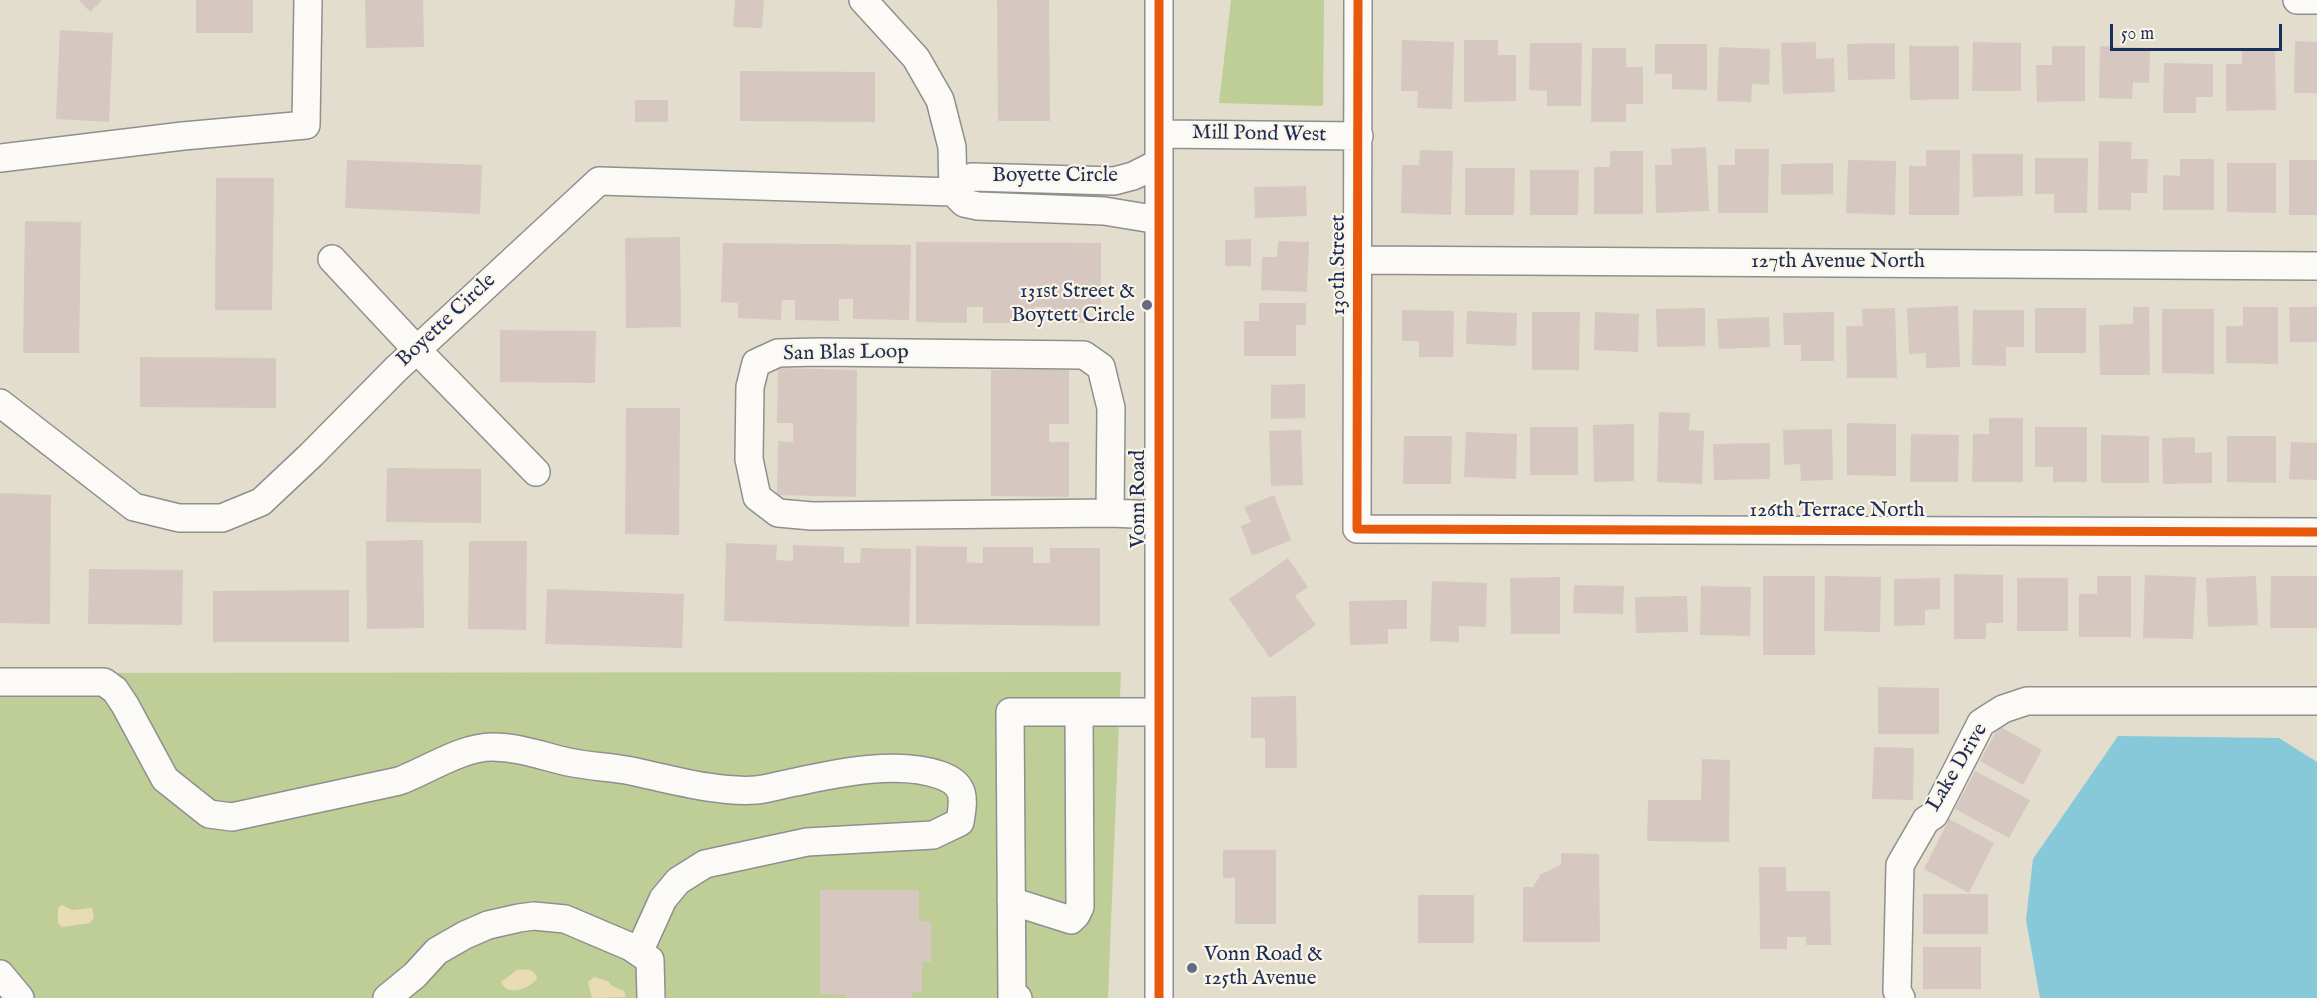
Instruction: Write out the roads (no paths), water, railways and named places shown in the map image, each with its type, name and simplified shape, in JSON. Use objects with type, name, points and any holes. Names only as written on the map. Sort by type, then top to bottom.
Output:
[{"type":"street","points":[[0,158],[183,136],[306,125],[308,0]]},
{"type":"street","points":[[863,0],[916,58],[940,100],[952,147],[953,192]]},
{"type":"street","name":"Vonn Road","points":[[1159,0],[1159,998]]},
{"type":"street","name":"130th Street","points":[[1357,529],[1358,0]]},
{"type":"street","points":[[2297,0],[2317,0]]},
{"type":"street","name":"Mill Pond West","points":[[1159,134],[1359,136]]},
{"type":"street","name":"Boyette Circle","points":[[953,192],[962,182],[972,177],[1114,181],[1133,176],[1159,163]]},
{"type":"street","name":"Boyette Circle","points":[[0,403],[134,507],[179,518],[222,518],[261,502],[417,350],[599,181],[953,192],[964,203],[978,206],[1104,211],[1159,220]]},
{"type":"street","points":[[332,259],[536,472]]},
{"type":"street","name":"127th Avenue North","points":[[1358,260],[2317,266]]},
{"type":"street","name":"San Blas Loop","points":[[1110,513],[1111,408],[1101,367],[1084,355],[818,351],[778,353],[756,363],[750,387],[749,459],[757,496],[778,513],[812,516],[1110,513],[1158,515]]},
{"type":"street","name":"126th Terrace North","points":[[1357,529],[2317,532]]},
{"type":"street","points":[[0,682],[104,682],[115,690],[126,705],[165,779],[209,814],[232,817],[399,780],[426,771],[458,754],[491,747],[525,750],[569,762],[718,788],[756,790],[846,771],[891,769],[920,770],[940,775],[957,784],[964,799],[960,822],[933,835],[807,842],[705,864],[678,881],[663,900],[639,952]]},
{"type":"street","name":"Lake Drive","points":[[1901,998],[1897,991],[1900,865],[1926,820],[1934,815],[1981,723],[2003,709],[2027,701],[2317,701]]},
{"type":"street","points":[[1014,998],[1010,712],[1158,712]]},
{"type":"street","points":[[1011,901],[1071,920],[1080,907],[1079,712]]},
{"type":"street","points":[[387,998],[415,975],[437,951],[465,935],[488,925],[534,916],[565,919],[632,947],[650,960],[651,998]]},
{"type":"street","points":[[0,974],[20,998]]},
{"type":"water","points":[[2118,736],[2279,738],[2317,762],[2317,998],[2040,998],[2026,920],[2033,859]]},
{"type":"place","name":"131st Street & Boytett Circle","points":[[1147,305]]},
{"type":"place","name":"Vonn Road & 125th Avenue","points":[[1192,968]]}]
